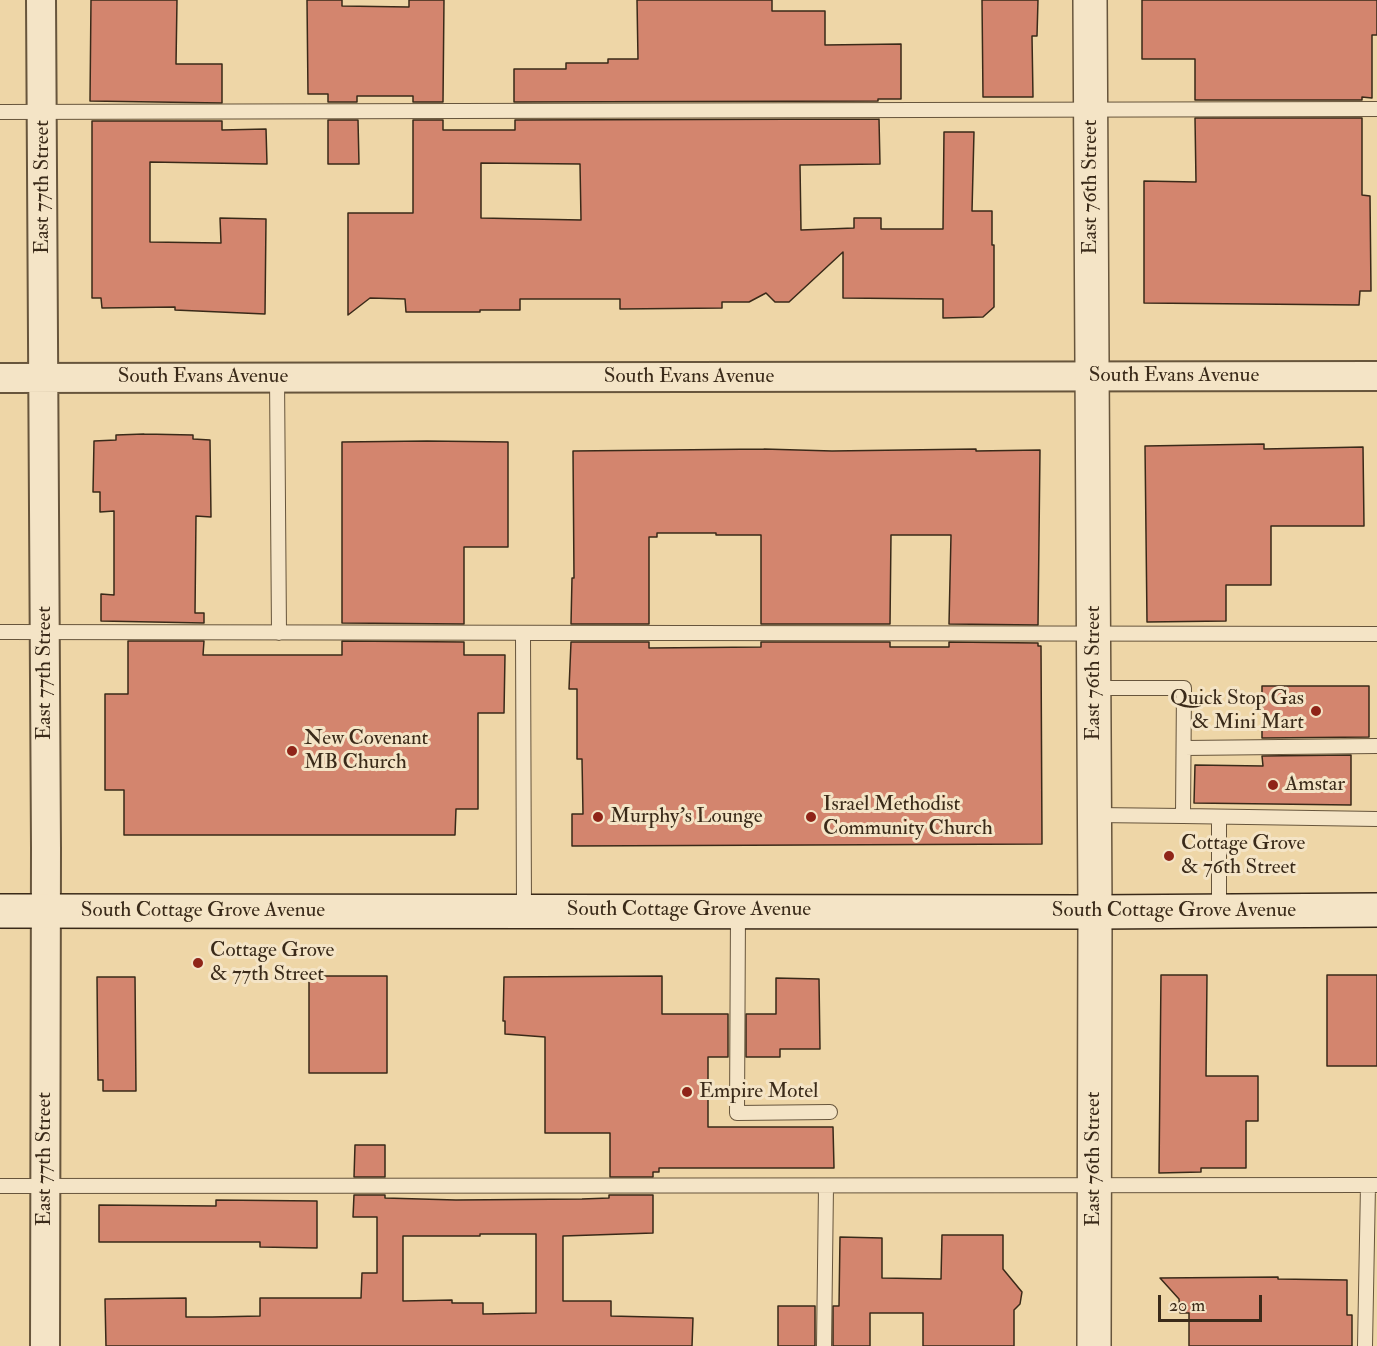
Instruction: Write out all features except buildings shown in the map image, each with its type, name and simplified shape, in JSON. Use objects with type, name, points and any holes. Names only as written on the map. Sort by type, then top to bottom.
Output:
[{"type":"main road","name":"East 76th Street","points":[[1090,0],[1095,815],[1094,1346]]},
{"type":"main road","name":"South Cottage Grove Avenue","points":[[0,911],[1377,910]]},
{"type":"street","name":"East 77th Street","points":[[42,0],[46,911],[45,1346]]},
{"type":"street","name":"South Evans Avenue","points":[[0,378],[1377,376]]},
{"type":"lane","points":[[0,111],[1377,110]]},
{"type":"lane","points":[[277,377],[279,633]]},
{"type":"lane","points":[[0,632],[1377,634]]},
{"type":"lane","points":[[523,633],[524,910]]},
{"type":"lane","points":[[1094,688],[1184,688],[1183,816]]},
{"type":"lane","points":[[1184,748],[1377,746]]},
{"type":"lane","points":[[1095,815],[1377,819]]},
{"type":"lane","points":[[1219,817],[1219,911]]},
{"type":"lane","points":[[738,910],[737,1113],[830,1112]]},
{"type":"lane","points":[[0,1186],[1372,1185],[1365,1346]]},
{"type":"lane","points":[[824,1346],[826,1186]]},
{"type":"place","name":"Quick Stop Gas & Mini Mart","points":[[1316,711]]},
{"type":"place","name":"New Covenant MB Church","points":[[292,751]]},
{"type":"place","name":"Amstar","points":[[1273,785]]},
{"type":"place","name":"Murphy's Lounge","points":[[598,817]]},
{"type":"place","name":"Israel Methodist Community Church","points":[[811,817]]},
{"type":"place","name":"Cottage Grove & 76th Street","points":[[1169,856]]},
{"type":"place","name":"Cottage Grove & 77th Street","points":[[198,963]]},
{"type":"place","name":"Empire Motel","points":[[687,1092]]}]
